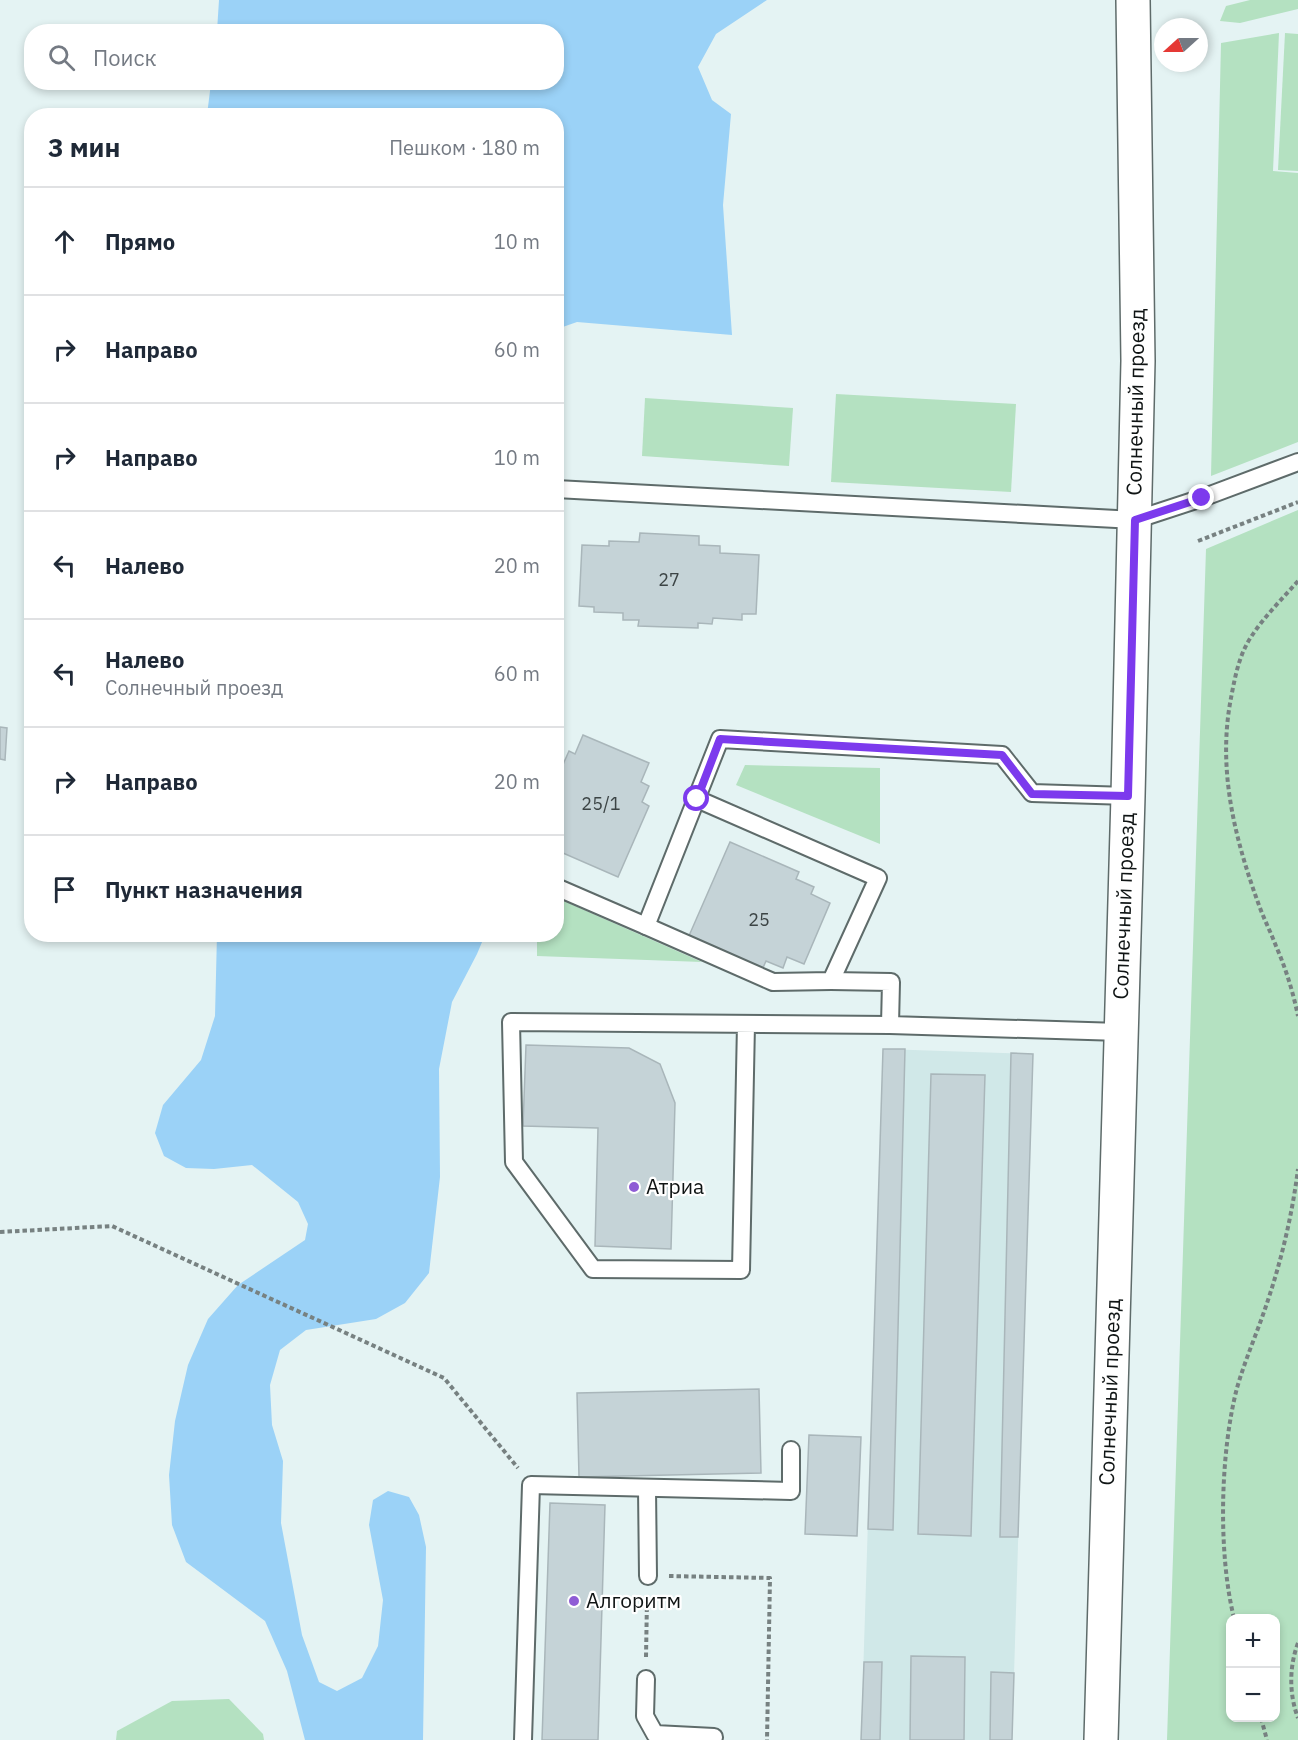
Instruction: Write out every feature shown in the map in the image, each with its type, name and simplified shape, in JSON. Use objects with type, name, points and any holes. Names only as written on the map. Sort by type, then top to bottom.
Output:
[{"type":"street","name":"Солнечный проезд","points":[[1101,1740],[1138,361],[1133,0]]},
{"type":"lane","points":[[564,489],[1135,520],[1298,462]]},
{"type":"lane","points":[[646,926],[720,739],[1002,755],[1032,794],[1128,796]]},
{"type":"lane","points":[[697,799],[878,878],[831,981]]},
{"type":"lane","points":[[564,890],[773,982],[891,982],[890,1025]]},
{"type":"lane","points":[[746,1024],[741,1270],[593,1269],[514,1162],[512,1022],[890,1025],[1120,1032]]},
{"type":"lane","points":[[523,1740],[531,1485],[791,1491],[791,1450]]},
{"type":"lane","points":[[647,1488],[648,1576]]},
{"type":"lane","points":[[646,1679],[645,1716],[655,1734],[714,1737],[714,1740]]},
{"type":"path","points":[[1198,541],[1298,502]]},
{"type":"path","points":[[1298,581],[1250,638],[1235,674],[1227,716],[1226,756],[1229,799],[1237,836],[1261,911],[1293,992],[1298,1016]]},
{"type":"path","points":[[1233,1614],[1224,1546],[1225,1476],[1230,1431],[1237,1388],[1280,1263],[1289,1228],[1298,1169]]},
{"type":"path","points":[[0,1232],[112,1226],[444,1378],[531,1485]]},
{"type":"path","points":[[646,1679],[648,1576],[770,1578],[767,1740]]},
{"type":"path","points":[[1298,1643],[1293,1657],[1291,1680],[1294,1708],[1298,1718]]},
{"type":"path","points":[[1262,1722],[1267,1740]]},
{"type":"shaded area","points":[[883,1049],[1033,1054],[1012,1740],[861,1740]]},
{"type":"green space","points":[[1250,0],[1298,0],[1298,9],[1240,23],[1220,21],[1226,6]]},
{"type":"green space","points":[[1279,33],[1273,171],[1298,173],[1298,442],[1211,476],[1221,43]]},
{"type":"green space","points":[[1285,33],[1298,34],[1298,171],[1278,170]]},
{"type":"green space","points":[[836,394],[1016,404],[1011,492],[831,482]]},
{"type":"green space","points":[[645,398],[793,408],[789,466],[642,456]]},
{"type":"green space","points":[[1298,510],[1298,1740],[1167,1740],[1206,549]]},
{"type":"green space","points":[[745,765],[880,768],[880,844],[736,785]]},
{"type":"green space","points":[[564,901],[702,962],[537,956],[537,942],[564,942]]},
{"type":"green space","points":[[229,1699],[263,1734],[264,1740],[116,1740],[117,1731],[172,1701]]},
{"type":"water","points":[[219,0],[767,0],[716,34],[698,67],[712,100],[731,114],[723,205],[732,335],[577,322],[564,327],[564,108],[208,108],[210,90],[564,90],[564,24],[217,24]]},
{"type":"water","points":[[217,942],[482,942],[452,1002],[439,1069],[440,1177],[429,1273],[405,1303],[376,1319],[306,1330],[280,1350],[270,1385],[272,1425],[283,1461],[281,1523],[302,1635],[319,1682],[337,1691],[362,1678],[378,1646],[383,1600],[369,1525],[373,1500],[388,1491],[409,1497],[419,1515],[426,1547],[423,1740],[305,1740],[287,1671],[265,1621],[186,1562],[172,1525],[169,1475],[175,1421],[188,1365],[208,1319],[238,1285],[305,1240],[308,1224],[298,1202],[252,1165],[214,1169],[186,1168],[164,1156],[155,1133],[163,1105],[201,1060],[215,1016]]},
{"type":"building","points":[[640,533],[699,536],[699,545],[720,546],[720,553],[759,555],[756,614],[742,614],[742,620],[713,618],[712,624],[698,623],[698,628],[638,626],[639,620],[623,620],[623,613],[594,612],[594,607],[579,606],[582,545],[609,546],[609,541],[639,542]]},
{"type":"building","points":[[0,727],[7,728],[5,760],[0,759]]},
{"type":"building","points":[[583,735],[649,763],[641,782],[649,786],[642,802],[649,806],[618,877],[564,853],[564,762],[569,751],[575,754]]},
{"type":"building","points":[[730,842],[799,872],[796,879],[814,887],[811,894],[830,903],[804,964],[787,957],[783,968],[766,961],[762,970],[688,938]]},
{"type":"building","name":"Атриа","points":[[526,1045],[629,1048],[660,1064],[675,1103],[671,1249],[595,1246],[598,1128],[523,1126]]},
{"type":"building","points":[[883,1049],[905,1049],[893,1530],[868,1529]]},
{"type":"building","points":[[1011,1053],[1033,1054],[1018,1537],[1000,1537]]},
{"type":"building","points":[[931,1074],[985,1075],[971,1536],[918,1534]]},
{"type":"building","points":[[759,1389],[761,1473],[579,1477],[577,1393]]},
{"type":"building","points":[[809,1435],[861,1437],[857,1536],[805,1534]]},
{"type":"building","name":"Алгоритм","points":[[550,1503],[605,1505],[598,1740],[542,1740]]},
{"type":"building","points":[[911,1656],[965,1657],[964,1740],[910,1740]]},
{"type":"building","points":[[864,1662],[882,1662],[880,1740],[861,1740]]},
{"type":"building","points":[[991,1672],[1014,1673],[1012,1740],[990,1740]]},
{"type":"place","name":"Атриа","points":[[634,1187]]},
{"type":"place","name":"Алгоритм","points":[[574,1601]]},
{"type":"route","points":[[697,799],[720,739],[1002,755],[1032,794],[1128,796],[1135,520],[1202,498]]}]
